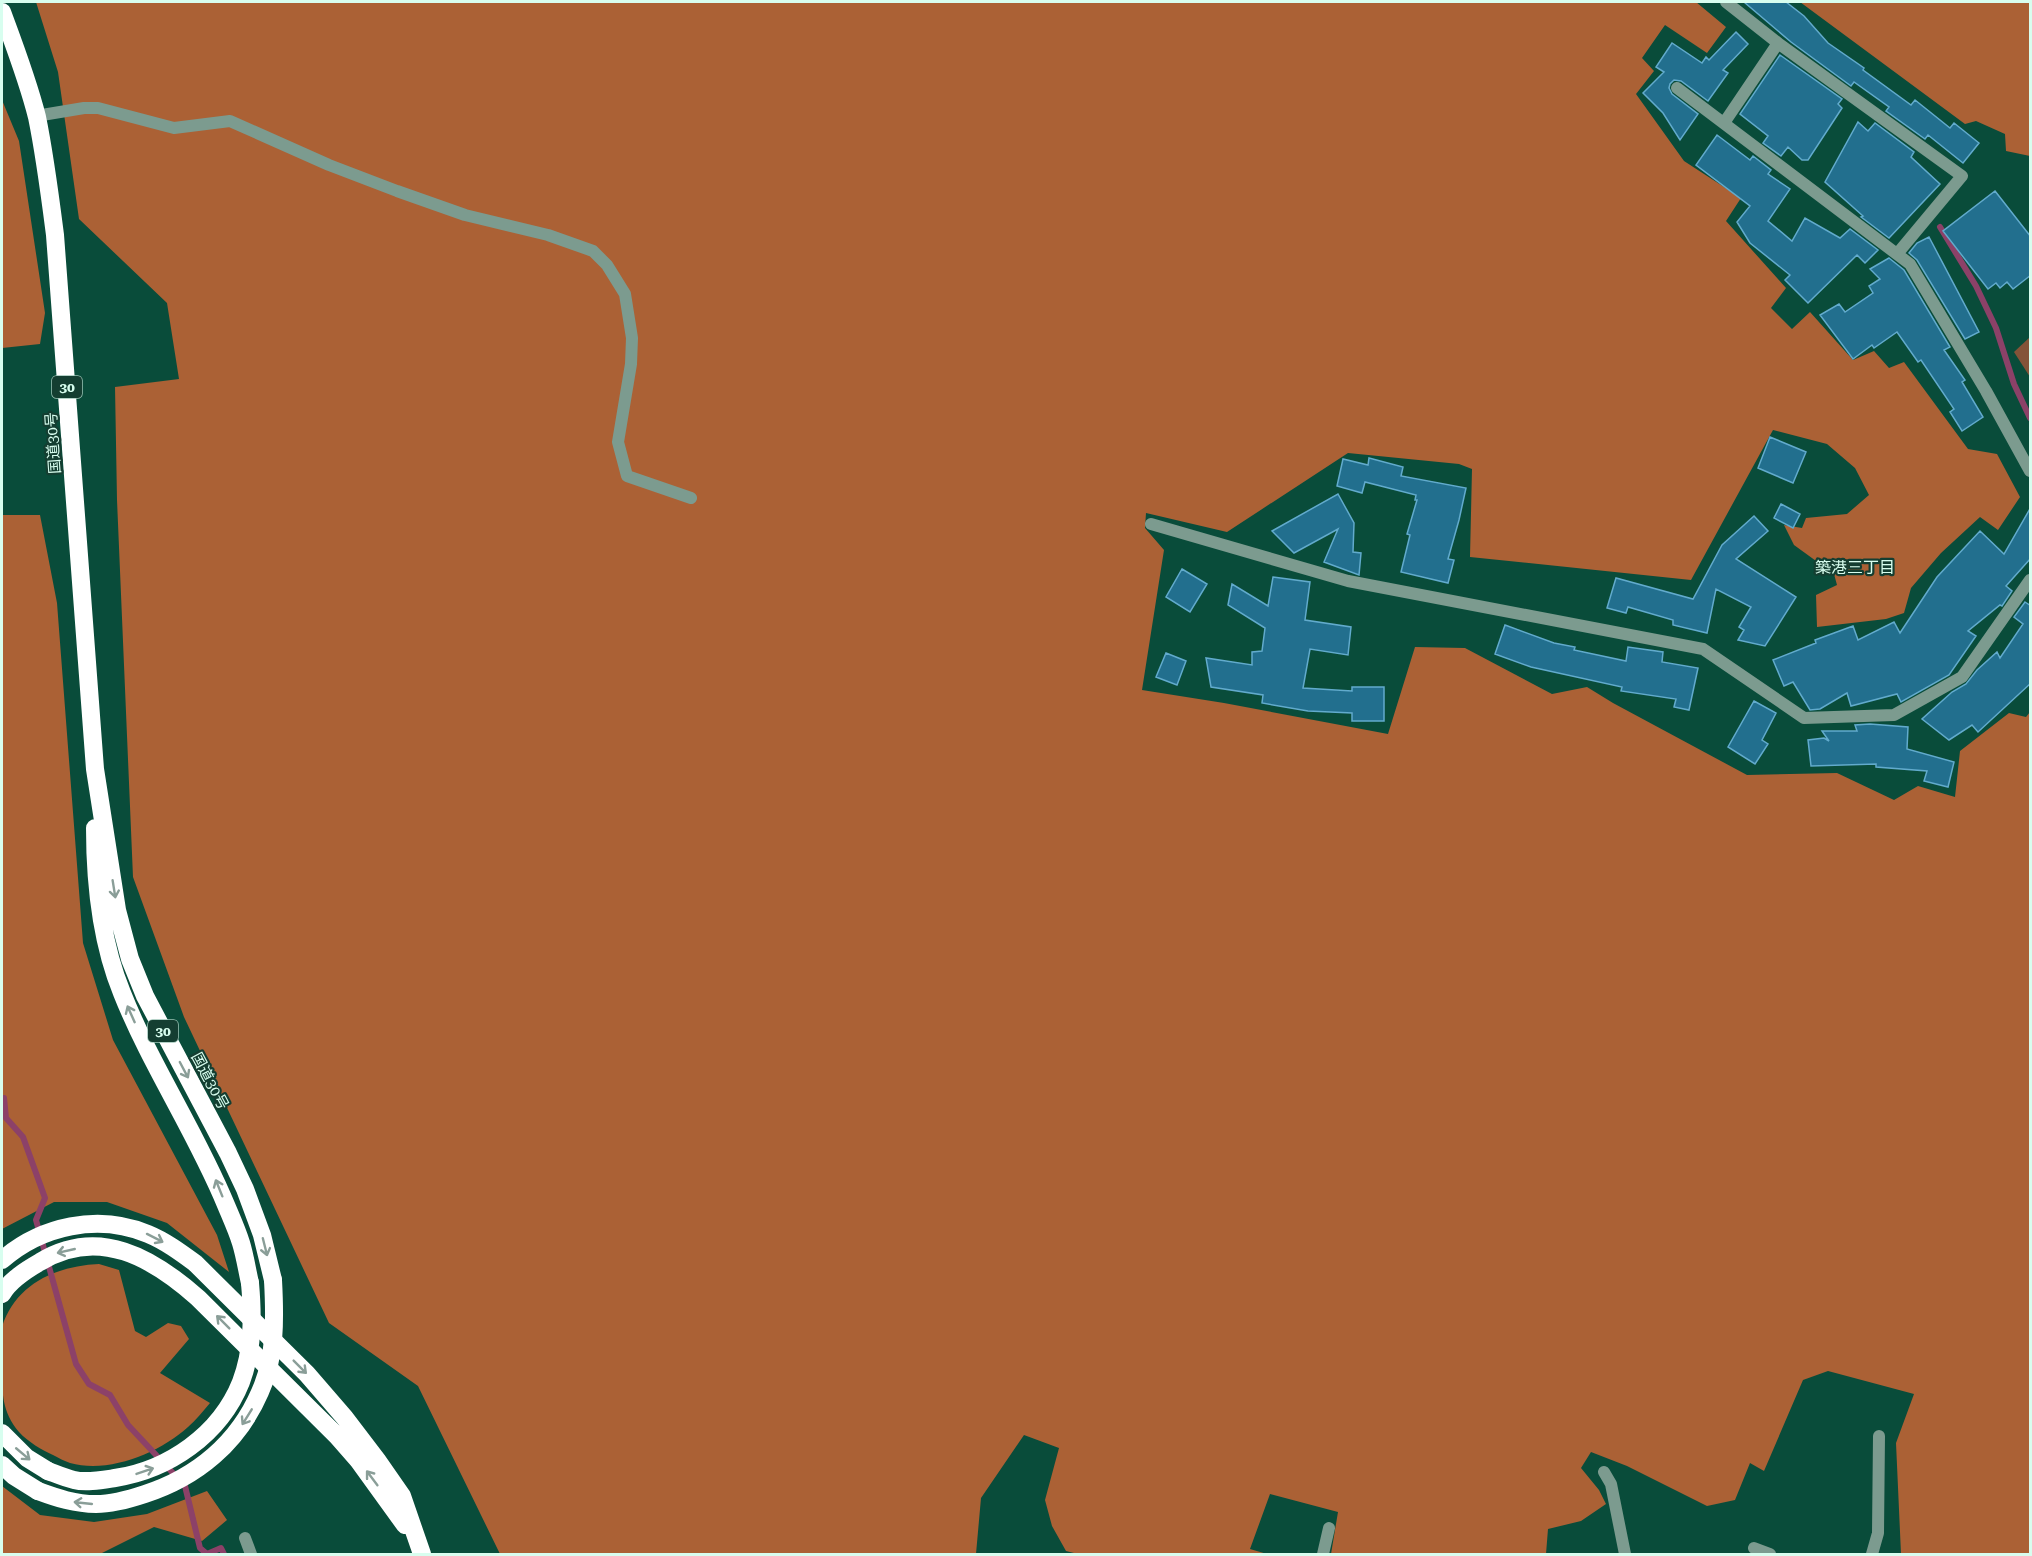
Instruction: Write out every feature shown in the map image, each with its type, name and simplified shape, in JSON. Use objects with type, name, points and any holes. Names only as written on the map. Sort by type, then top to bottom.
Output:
[{"type":"highway","name":"国道30号","points":[[2,12],[20,59],[36,116],[48,175],[56,235],[95,769],[95,854],[100,908],[109,956],[121,992],[138,1030],[210,1167],[241,1242],[250,1283],[252,1313],[250,1351],[240,1384],[224,1413],[203,1436],[181,1454],[157,1467],[133,1475],[101,1480],[74,1480],[48,1471],[27,1458],[2,1433]]},
{"type":"highway","name":"国道30号","points":[[2,1465],[14,1476],[38,1491],[66,1501],[97,1504],[131,1499],[165,1488],[212,1459],[232,1439],[248,1416],[261,1391],[270,1362],[275,1312],[273,1280],[262,1235],[245,1189],[228,1153],[151,1006],[130,959],[117,910],[95,769]]},
{"type":"highway","points":[[2,1260],[25,1243],[48,1232],[75,1225],[99,1224],[127,1227],[149,1234],[176,1249],[195,1263],[299,1366],[351,1427],[402,1496],[420,1549]]},
{"type":"highway","points":[[2,1294],[27,1269],[53,1254],[84,1247],[108,1247],[130,1252],[153,1263],[176,1278],[198,1298],[337,1436],[376,1484],[420,1549]]},
{"type":"street","points":[[1726,2],[1778,43],[1962,176],[1897,254]]},
{"type":"street","points":[[1724,123],[1778,43]]},
{"type":"street","points":[[1677,88],[1910,264],[2031,471]]},
{"type":"street","points":[[36,116],[98,108],[174,128],[230,121],[329,165],[397,191],[465,215],[548,235],[593,251],[607,265],[625,294],[630,327],[631,364],[618,442],[627,476],[691,498]]},
{"type":"street","points":[[1151,524],[1348,581],[1703,649],[1804,718],[1894,715],[1962,677],[2031,580]]},
{"type":"street","points":[[1872,1554],[1878,1533],[1879,1436]]},
{"type":"street","points":[[1604,1472],[1611,1484],[1625,1554]]},
{"type":"street","points":[[1323,1554],[1329,1528]]},
{"type":"street","points":[[245,1538],[251,1554]]},
{"type":"street","points":[[1754,1548],[1770,1554]]},
{"type":"shaded area","points":[[36,2],[1696,2],[1726,27],[1707,53],[1665,25],[1642,58],[1654,71],[1636,94],[1684,161],[1741,198],[1726,221],[1786,288],[1771,308],[1792,329],[1810,312],[1853,360],[1874,351],[1889,368],[1904,362],[1968,449],[1997,454],[2020,497],[1998,530],[1980,517],[1941,553],[1911,588],[1904,613],[1886,619],[1817,627],[1816,595],[1837,585],[1834,574],[1794,545],[1784,525],[1802,528],[1806,518],[1847,514],[1869,495],[1855,468],[1827,444],[1773,430],[1691,580],[1470,557],[1472,469],[1459,464],[1348,453],[1227,532],[1146,513],[1145,528],[1164,550],[1142,690],[1388,734],[1415,647],[1465,648],[1552,694],[1587,687],[1747,775],[1837,773],[1894,800],[1918,786],[1955,797],[1960,751],[2009,713],[2026,717],[2030,712],[2030,1554],[1901,1554],[1896,1443],[1914,1394],[1828,1371],[1803,1380],[1764,1471],[1750,1463],[1735,1500],[1707,1506],[1627,1466],[1591,1452],[1581,1468],[1599,1490],[1606,1504],[1581,1521],[1548,1529],[1546,1554],[1331,1554],[1338,1512],[1270,1494],[1250,1549],[1267,1554],[1078,1554],[1066,1551],[1052,1526],[1045,1500],[1059,1448],[1024,1435],[981,1498],[976,1554],[500,1554],[418,1386],[329,1323],[184,1017],[133,877],[117,500],[115,387],[179,379],[167,303],[79,219],[58,72]]},
{"type":"shaded area","points":[[1800,2],[2030,2],[2030,156],[2006,151],[2005,134],[1976,121],[1965,124]]},
{"type":"shaded area","points":[[2,100],[19,141],[45,313],[40,344],[2,348]]},
{"type":"shaded area","points":[[2030,337],[2030,377],[2014,352]]},
{"type":"shaded area","points":[[2,515],[40,515],[57,603],[83,943],[113,1040],[217,1235],[229,1272],[167,1223],[107,1202],[54,1202],[2,1229]]},
{"type":"shaded area","points":[[99,1264],[119,1270],[135,1331],[146,1337],[168,1323],[181,1326],[189,1339],[160,1373],[210,1403],[188,1427],[148,1453],[117,1463],[85,1466],[68,1462],[40,1448],[23,1436],[13,1425],[6,1410],[3,1394],[1,1331],[8,1312],[28,1288],[68,1268]]},
{"type":"shaded area","points":[[2,1486],[40,1515],[94,1522],[147,1514],[207,1491],[227,1520],[202,1541],[154,1527],[100,1554],[2,1554]]},
{"type":"building","points":[[1744,2],[1786,2],[1804,16],[1828,43],[1864,68],[1863,70],[1911,105],[1915,100],[1950,128],[1954,123],[1979,143],[1963,163],[1928,135],[1925,139],[1886,111],[1889,107],[1854,82],[1851,86],[1791,42]]},
{"type":"building","points":[[1736,32],[1748,44],[1723,70],[1728,73],[1708,101],[1681,81],[1674,80],[1670,84],[1672,94],[1698,114],[1680,140],[1663,113],[1643,93],[1664,72],[1656,67],[1672,43],[1702,63],[1706,57],[1709,60]]},
{"type":"building","points":[[1780,55],[1842,99],[1838,104],[1842,108],[1808,160],[1802,160],[1788,147],[1781,156],[1763,143],[1768,136],[1740,114]]},
{"type":"building","points":[[1858,122],[1868,131],[1875,123],[1914,152],[1911,157],[1940,184],[1889,238],[1861,217],[1863,216],[1825,182]]},
{"type":"building","points":[[1717,135],[1750,160],[1753,156],[1771,170],[1768,174],[1790,189],[1768,221],[1792,241],[1805,218],[1840,238],[1850,229],[1878,250],[1865,263],[1857,255],[1808,303],[1785,280],[1790,275],[1750,243],[1737,222],[1750,206],[1696,165]]},
{"type":"building","points":[[1995,191],[2031,237],[2031,275],[2013,289],[2007,282],[2000,288],[1996,283],[1988,289],[1943,231]]},
{"type":"building","points":[[1929,237],[1979,332],[1965,339],[1917,260],[1909,253],[1917,243]]},
{"type":"building","points":[[1889,258],[1904,270],[1950,347],[1944,350],[1965,380],[1962,382],[1983,417],[1962,431],[1950,412],[1954,409],[1921,360],[1918,362],[1897,332],[1874,348],[1872,345],[1853,359],[1820,315],[1839,304],[1845,312],[1873,293],[1869,286],[1880,279],[1870,269]]},
{"type":"building","points":[[1770,437],[1806,452],[1793,483],[1758,468]]},
{"type":"building","points":[[1369,458],[1403,467],[1401,476],[1466,488],[1448,559],[1454,560],[1448,583],[1401,572],[1410,535],[1407,534],[1417,500],[1415,500],[1416,495],[1365,482],[1362,493],[1337,486],[1343,459],[1368,465]]},
{"type":"building","points":[[1338,494],[1354,523],[1353,552],[1361,553],[1359,575],[1324,562],[1338,529],[1294,553],[1272,531]]},
{"type":"building","points":[[1781,504],[1800,514],[1793,528],[1774,518]]},
{"type":"building","points":[[2031,507],[2031,558],[2006,586],[2012,591],[2002,606],[2000,605],[1968,631],[1976,636],[1949,675],[1901,702],[1897,694],[1851,706],[1847,693],[1820,709],[1810,710],[1793,682],[1784,686],[1773,660],[1816,643],[1815,640],[1853,626],[1858,640],[1894,622],[1900,633],[1937,577],[1980,531],[2004,554]]},
{"type":"building","points":[[1754,516],[1768,531],[1736,559],[1796,597],[1765,646],[1738,640],[1744,630],[1739,627],[1751,607],[1716,589],[1707,633],[1673,625],[1673,620],[1628,607],[1626,613],[1607,608],[1616,578],[1693,599],[1722,545]]},
{"type":"building","points":[[1182,569],[1207,584],[1190,612],[1166,597]]},
{"type":"building","points":[[1273,577],[1310,582],[1305,620],[1351,627],[1348,655],[1310,649],[1303,688],[1352,691],[1352,687],[1384,687],[1384,721],[1352,721],[1352,713],[1308,711],[1262,703],[1263,695],[1211,687],[1206,658],[1252,665],[1252,652],[1262,651],[1265,628],[1228,605],[1232,584],[1268,606]]},
{"type":"building","points":[[2025,602],[2031,606],[2031,683],[1978,732],[1972,725],[1949,740],[1922,719],[1952,692],[1966,684],[1977,670],[1997,652],[2000,658],[2023,624],[2014,617]]},
{"type":"building","points":[[1505,625],[1554,643],[1575,647],[1574,650],[1626,661],[1628,647],[1663,652],[1662,662],[1698,668],[1689,710],[1674,707],[1676,699],[1621,691],[1622,687],[1531,667],[1495,654]]},
{"type":"building","points":[[1166,653],[1186,661],[1177,685],[1156,677]]},
{"type":"building","points":[[1754,701],[1776,713],[1762,740],[1768,744],[1755,764],[1728,747]]},
{"type":"building","points":[[1855,725],[1908,727],[1907,749],[1954,762],[1948,787],[1924,781],[1927,771],[1876,767],[1876,764],[1811,766],[1808,740],[1824,738],[1829,741],[1822,731],[1857,731]]},
{"type":"waterway","points":[[1940,227],[1976,286],[1996,328],[2014,384],[2030,418]]},
{"type":"waterway","points":[[4,1098],[6,1118],[23,1137],[45,1198],[36,1220],[76,1364],[89,1384],[110,1395],[128,1425],[185,1486],[200,1548],[207,1554],[221,1548],[224,1554]]},
{"type":"district","name":"築港三丁目","points":[[1855,567]]}]
